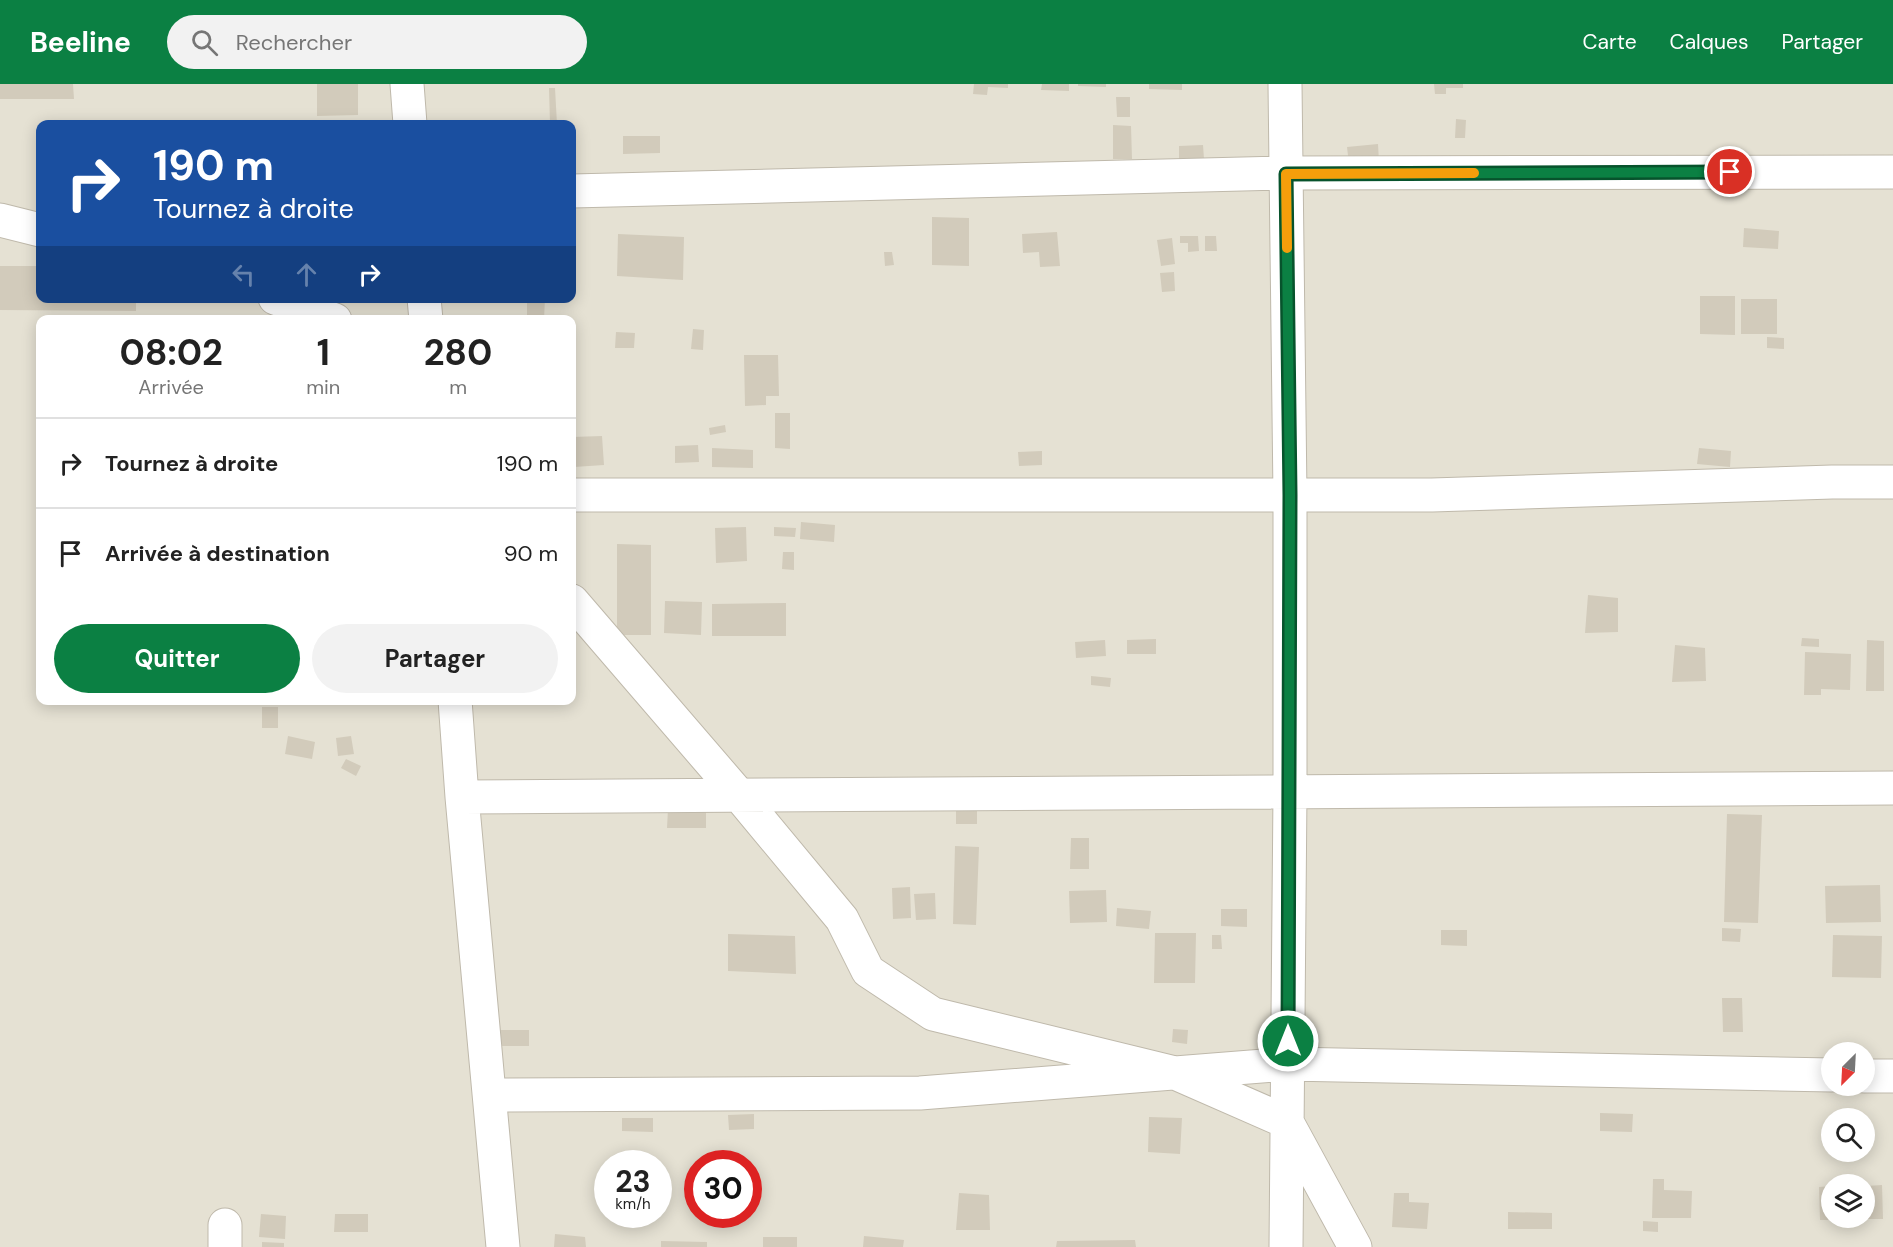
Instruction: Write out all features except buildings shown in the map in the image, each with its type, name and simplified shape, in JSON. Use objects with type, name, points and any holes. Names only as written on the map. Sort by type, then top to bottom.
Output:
[{"type":"street","points":[[407,84],[410,120]]},
{"type":"street","points":[[1285,84],[1290,495],[1286,1247]]},
{"type":"street","points":[[576,191],[1286,174],[1893,172]]},
{"type":"street","points":[[0,212],[36,210]]},
{"type":"street","points":[[0,220],[36,229]]},
{"type":"street","points":[[289,303],[321,315]]},
{"type":"street","points":[[576,495],[1432,495],[1820,482],[1893,482]]},
{"type":"street","points":[[576,606],[842,919],[868,971],[933,1014],[1174,1072],[1287,1122],[1355,1247]]},
{"type":"street","points":[[455,705],[503,1247]]},
{"type":"street","points":[[462,797],[1893,788]]},
{"type":"street","points":[[490,1095],[920,1093],[1288,1064],[1821,1075]]},
{"type":"street","points":[[1875,1076],[1893,1076]]},
{"type":"shaded area","points":[[0,84],[1893,84],[1893,1247],[0,1247]]},
{"type":"slow traffic","points":[[1287,248],[1286,174],[1474,173]]},
{"type":"route","points":[[1288,1041],[1290,495],[1286,174],[1730,172]]}]
